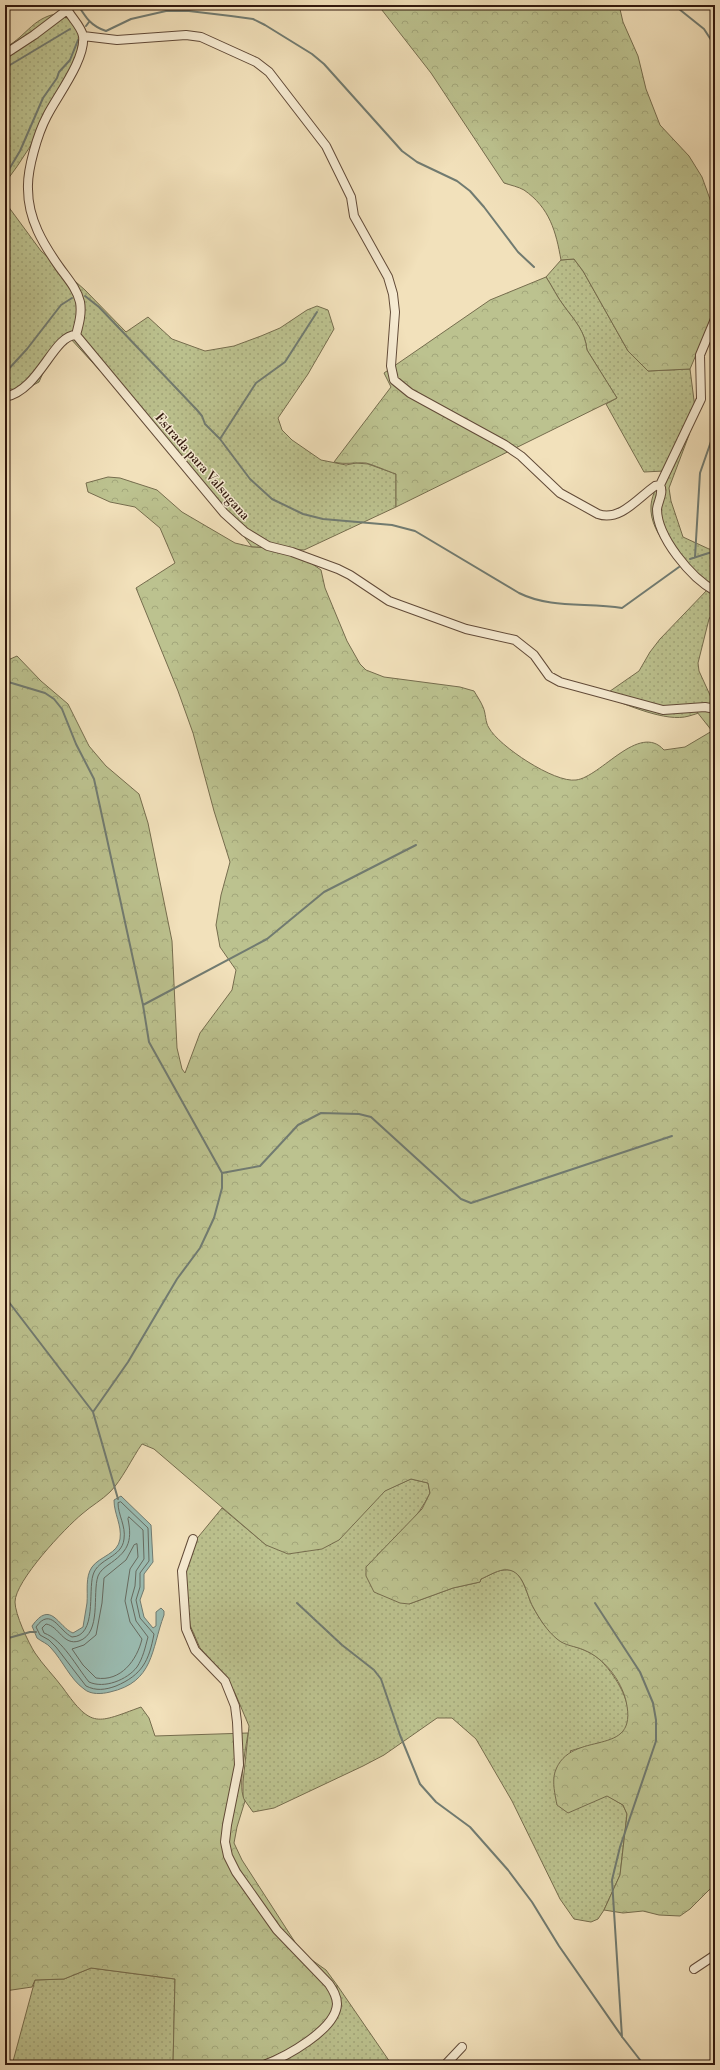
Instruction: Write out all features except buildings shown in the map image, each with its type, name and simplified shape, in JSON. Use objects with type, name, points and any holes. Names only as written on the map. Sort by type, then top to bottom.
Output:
[{"type":"street","points":[[5,54],[34,35],[66,7],[83,36],[82,47],[76,63],[47,116],[35,146],[27,187],[30,212],[34,224],[51,254],[69,280],[78,298],[81,317],[76,335],[72,335],[61,342],[28,385],[19,392],[5,397]]},
{"type":"street","points":[[83,36],[117,40],[186,35],[200,37],[256,62],[277,81],[326,146],[351,197],[354,216],[388,277],[393,294],[395,312],[391,366],[393,376],[400,385],[410,393],[505,444],[521,456],[560,493],[598,514],[604,516],[615,515],[655,486],[660,485]]},
{"type":"street","points":[[715,319],[713,328],[700,355],[701,399],[660,485],[662,489],[657,508],[662,534],[670,546],[695,575],[715,591]]},
{"type":"street","name":"Estrada para Valsugana","points":[[76,335],[224,513],[245,532],[257,540],[268,546],[338,569],[389,600],[466,629],[515,640],[534,655],[549,676],[560,682],[663,710],[705,706],[715,709]]},
{"type":"street","points":[[193,1539],[182,1571],[186,1629],[195,1650],[225,1681],[235,1706],[237,1722],[239,1765],[225,1835],[228,1856],[236,1872],[277,1930],[329,1984],[334,1992],[337,2003],[332,2017],[314,2037],[286,2056],[264,2065]]},
{"type":"street","points":[[694,1969],[715,1955]]},
{"type":"street","points":[[446,2065],[462,2047]]},
{"type":"green space","points":[[378,5],[619,5],[623,22],[638,56],[646,89],[660,125],[689,156],[702,177],[715,213],[715,318],[701,343],[690,369],[648,371],[628,351],[583,271],[574,259],[561,260],[554,230],[546,213],[533,197],[524,190],[504,183],[431,73]]},
{"type":"green space","points":[[62,13],[80,30],[85,38],[59,94],[39,131],[29,149],[5,183],[5,48],[44,18]]},
{"type":"green space","points":[[5,202],[41,251],[85,290],[126,332],[148,317],[172,339],[205,351],[234,346],[261,336],[280,328],[307,310],[317,306],[328,310],[334,329],[308,374],[278,418],[282,430],[292,440],[321,460],[346,465],[356,463],[368,464],[396,474],[396,507],[304,550],[252,547],[230,518],[158,440],[127,400],[69,337],[54,348],[39,382],[22,391],[5,388]]},
{"type":"green space","points":[[574,259],[583,271],[628,351],[648,371],[690,369],[695,408],[689,435],[669,488],[671,501],[683,537],[709,549],[715,549],[715,609],[709,619],[698,663],[699,671],[715,706],[689,716],[669,717],[658,715],[634,708],[603,696],[639,671],[650,652],[660,639],[708,589],[680,562],[662,540],[656,529],[652,517],[651,505],[654,492],[664,471],[644,472],[606,404],[617,398],[587,350],[581,331],[546,277],[561,260]]},
{"type":"green space","points":[[546,277],[561,303],[579,326],[586,343],[587,350],[617,398],[396,507],[396,474],[366,463],[334,462],[391,387],[384,373],[490,300]]},
{"type":"green space","points":[[108,477],[120,478],[157,490],[182,512],[235,543],[252,547],[291,549],[321,570],[325,588],[347,641],[360,664],[366,670],[384,677],[460,687],[474,691],[484,709],[488,726],[495,736],[528,762],[555,776],[576,780],[586,777],[620,753],[643,742],[654,743],[664,750],[685,747],[712,731],[697,712],[707,709],[715,711],[715,1884],[690,1909],[680,1916],[659,1915],[643,1911],[623,1913],[604,1910],[620,1875],[627,1814],[623,1805],[607,1796],[568,1813],[557,1805],[554,1788],[554,1776],[563,1758],[574,1750],[614,1738],[623,1731],[628,1719],[624,1693],[611,1671],[598,1658],[584,1650],[567,1645],[553,1636],[535,1611],[520,1577],[516,1573],[510,1570],[495,1572],[481,1579],[480,1582],[453,1588],[409,1604],[400,1603],[374,1592],[366,1576],[366,1567],[422,1509],[430,1493],[428,1483],[411,1479],[385,1491],[339,1540],[322,1549],[288,1554],[266,1545],[154,1449],[142,1444],[123,1475],[107,1495],[74,1521],[42,1555],[23,1581],[17,1593],[15,1602],[22,1628],[35,1653],[81,1711],[89,1716],[96,1719],[105,1719],[141,1707],[149,1718],[155,1736],[248,1733],[242,1778],[243,1795],[245,1801],[234,1843],[242,1860],[302,1953],[326,1970],[337,1985],[335,2004],[328,2019],[303,2043],[254,2065],[173,2065],[175,1979],[91,1968],[64,1979],[35,1980],[32,1987],[5,1991],[5,659],[8,660],[17,656],[41,681],[68,704],[89,746],[106,766],[139,794],[148,823],[172,941],[177,1048],[182,1069],[185,1073],[200,1033],[232,990],[236,970],[220,947],[216,925],[221,895],[230,862],[214,811],[193,733],[178,691],[136,588],[175,563],[160,528],[135,507],[110,502],[88,492],[86,483]]},
{"type":"green space","points":[[411,1479],[428,1483],[430,1493],[420,1511],[407,1527],[377,1555],[409,1604],[453,1588],[480,1582],[481,1579],[498,1571],[510,1570],[515,1572],[523,1582],[536,1613],[553,1635],[564,1642],[592,1654],[600,1660],[616,1680],[623,1692],[629,1717],[626,1728],[619,1736],[601,1743],[570,1751],[608,1796],[623,1805],[627,1814],[620,1875],[604,1910],[598,1919],[591,1922],[574,1919],[560,1899],[512,1801],[476,1739],[452,1718],[437,1718],[384,1755],[274,1808],[253,1812],[243,1798],[243,1782],[249,1726],[235,1693],[224,1674],[200,1648],[190,1625],[185,1565],[190,1547],[222,1508],[266,1545],[367,1509],[384,1491]]},
{"type":"green space","points":[[91,1968],[175,1979],[173,2065],[12,2065],[35,1980],[64,1979]]},
{"type":"green space","points":[[337,1985],[392,2065],[254,2065],[264,2062],[335,2004]]},
{"type":"water","points":[[121,1496],[151,1525],[153,1562],[144,1574],[144,1589],[140,1600],[144,1617],[153,1628],[156,1626],[156,1612],[161,1608],[164,1611],[164,1615],[149,1663],[143,1672],[135,1681],[124,1687],[100,1694],[87,1691],[79,1685],[51,1648],[37,1638],[32,1626],[39,1618],[44,1615],[49,1615],[54,1617],[73,1633],[83,1627],[87,1603],[88,1575],[95,1563],[112,1552],[119,1544],[120,1529],[114,1500]]},
{"type":"waterway","points":[[78,5],[89,21],[96,27],[106,31],[131,19],[166,11],[189,11],[253,19],[265,25],[312,54],[324,64],[402,151],[417,162],[457,181],[470,191],[518,252],[534,267]]},
{"type":"waterway","points":[[674,5],[704,29],[715,46]]},
{"type":"waterway","points":[[86,26],[89,22]]},
{"type":"waterway","points":[[5,68],[70,29]]},
{"type":"waterway","points":[[5,176],[20,151],[43,98],[57,78],[59,72],[70,60],[78,40]]},
{"type":"waterway","points":[[85,296],[99,307],[197,410],[202,416],[205,424],[220,439],[250,479],[272,499],[303,514],[323,519],[392,525],[415,531],[519,593],[531,598],[557,603],[622,608],[679,567]]},
{"type":"waterway","points":[[5,373],[27,349],[61,305],[72,298]]},
{"type":"waterway","points":[[220,439],[256,383],[285,362],[317,312]]},
{"type":"waterway","points":[[695,557],[700,473],[715,430]]},
{"type":"waterway","points":[[690,559],[715,551]]},
{"type":"waterway","points":[[5,681],[45,693],[54,699],[62,709],[76,744],[94,779],[143,1005],[149,1042],[222,1173],[222,1188],[214,1218],[200,1248],[177,1279],[128,1362],[93,1412]]},
{"type":"waterway","points":[[143,1005],[267,939],[324,892],[416,845]]},
{"type":"waterway","points":[[222,1173],[260,1166],[298,1125],[321,1113],[359,1114],[371,1117],[461,1199],[471,1203],[672,1136]]},
{"type":"waterway","points":[[5,1297],[93,1412],[118,1499]]},
{"type":"waterway","points":[[297,1603],[342,1645],[374,1670],[381,1679],[400,1735],[420,1784],[436,1802],[470,1827],[508,1870],[532,1902],[559,1946],[623,2038],[644,2065]]},
{"type":"waterway","points":[[595,1603],[640,1672],[653,1703],[656,1720],[656,1741],[620,1847],[612,1880],[622,2037]]},
{"type":"waterway","points":[[5,1639],[30,1632],[36,1632]]},
{"type":"waterway","points":[[698,2065],[715,2059]]}]
